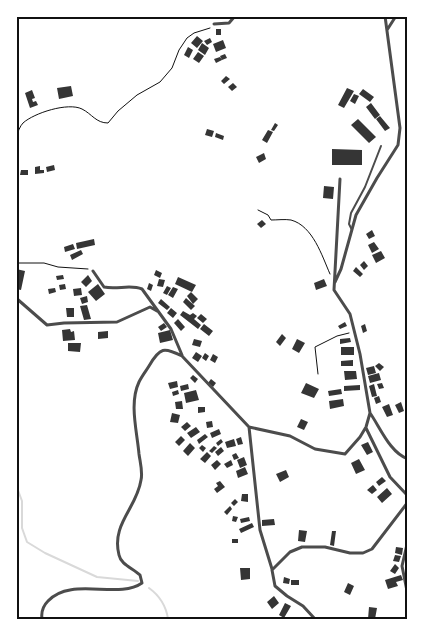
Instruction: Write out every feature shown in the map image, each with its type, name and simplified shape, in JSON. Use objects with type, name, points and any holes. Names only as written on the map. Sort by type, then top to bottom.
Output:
[{"type":"street","points":[[214,24],[229,23],[235,16]]},
{"type":"street","points":[[334,284],[341,269],[356,215],[398,145],[400,128],[385,16]]},
{"type":"street","points":[[387,31],[396,16]]},
{"type":"street","points":[[340,179],[334,290],[350,314],[360,354],[370,413],[388,442],[408,460]]},
{"type":"street","points":[[93,271],[104,287],[113,289],[136,287],[142,289],[152,301],[157,311],[172,328],[182,356]]},
{"type":"street","points":[[16,298],[47,325],[117,322],[150,307],[157,311]]},
{"type":"street","points":[[42,619],[41,614],[45,604],[57,593],[69,589],[130,588],[142,583],[140,575],[119,557],[119,528],[136,497],[142,479],[134,404],[138,383],[154,357],[162,351],[169,349],[182,356],[249,427],[290,436],[315,449],[345,454],[360,437],[366,427],[370,413]]},
{"type":"street","points":[[249,427],[260,530],[275,586],[286,596],[303,606],[314,619]]},
{"type":"street","points":[[272,570],[290,552],[302,547],[325,547],[350,553],[363,553],[372,548],[408,501],[407,495],[390,478],[366,427]]},
{"type":"street","points":[[408,540],[402,566],[408,596]]},
{"type":"lane","points":[[352,230],[349,224],[351,213],[365,187],[380,146]]},
{"type":"path","points":[[16,136],[22,124],[33,116],[54,109],[75,107],[82,109],[96,120],[108,123],[137,94],[160,82],[172,68],[179,50],[188,38],[194,33],[210,29],[214,24]]},
{"type":"path","points":[[258,210],[268,215],[271,220],[289,219],[298,223],[306,230],[325,260],[334,284]]},
{"type":"path","points":[[16,263],[44,263],[58,267],[85,268],[93,271]]},
{"type":"path","points":[[318,374],[314,347],[346,333],[355,334]]},
{"type":"building","points":[[216,29],[221,29],[221,35],[216,35]]},
{"type":"building","points":[[197,36],[203,41],[197,48],[191,43]]},
{"type":"building","points":[[210,38],[212,42],[207,45],[204,41]]},
{"type":"building","points":[[223,40],[226,48],[216,52],[213,44]]},
{"type":"building","points":[[202,43],[209,48],[205,55],[198,50]]},
{"type":"building","points":[[188,47],[193,50],[189,58],[184,55]]},
{"type":"building","points":[[198,52],[204,56],[199,63],[193,59]]},
{"type":"building","points":[[225,54],[227,58],[222,60],[220,56]]},
{"type":"building","points":[[220,57],[222,60],[216,63],[214,59]]},
{"type":"building","points":[[226,76],[230,79],[224,84],[221,81]]},
{"type":"building","points":[[233,83],[237,87],[232,91],[228,87]]},
{"type":"building","points":[[71,86],[73,96],[59,99],[57,88]]},
{"type":"building","points":[[347,88],[354,91],[344,108],[338,105]]},
{"type":"building","points":[[363,89],[374,97],[370,102],[359,94]]},
{"type":"building","points":[[32,90],[35,98],[32,99],[33,102],[36,101],[38,105],[30,108],[25,93]]},
{"type":"building","points":[[354,94],[359,96],[355,104],[350,101]]},
{"type":"building","points":[[371,103],[380,115],[375,119],[366,107]]},
{"type":"building","points":[[380,116],[390,128],[385,131],[376,119]]},
{"type":"building","points":[[358,119],[376,137],[369,143],[351,125]]},
{"type":"building","points":[[275,123],[278,125],[274,131],[271,130]]},
{"type":"building","points":[[207,129],[214,131],[212,137],[205,135]]},
{"type":"building","points":[[268,130],[273,132],[267,143],[262,140]]},
{"type":"building","points":[[216,133],[224,136],[223,140],[215,137]]},
{"type":"building","points":[[332,149],[362,150],[362,165],[332,165]]},
{"type":"building","points":[[264,153],[266,159],[259,163],[256,157]]},
{"type":"building","points":[[54,165],[55,170],[47,172],[46,167]]},
{"type":"building","points":[[40,166],[40,170],[44,170],[44,173],[35,174],[35,167]]},
{"type":"building","points":[[21,170],[28,170],[28,175],[20,175]]},
{"type":"building","points":[[324,186],[334,187],[333,199],[323,198]]},
{"type":"building","points":[[262,220],[266,224],[261,228],[257,224]]},
{"type":"building","points":[[372,230],[375,236],[369,239],[366,234]]},
{"type":"building","points":[[94,239],[95,245],[77,249],[76,243]]},
{"type":"building","points":[[374,242],[379,249],[372,253],[368,245]]},
{"type":"building","points":[[73,244],[75,249],[65,252],[64,247]]},
{"type":"building","points":[[81,250],[83,254],[72,260],[70,255]]},
{"type":"building","points":[[381,251],[385,258],[376,263],[372,255]]},
{"type":"building","points":[[364,261],[368,266],[364,270],[360,265]]},
{"type":"building","points":[[356,267],[363,274],[360,277],[353,271]]},
{"type":"building","points":[[16,269],[25,271],[21,290],[16,289]]},
{"type":"building","points":[[156,270],[162,273],[160,278],[154,275]]},
{"type":"building","points":[[63,275],[64,279],[57,280],[56,276]]},
{"type":"building","points":[[88,275],[92,281],[86,287],[81,282]]},
{"type":"building","points":[[178,277],[196,285],[192,292],[175,284]]},
{"type":"building","points":[[159,279],[165,280],[163,287],[157,286]]},
{"type":"building","points":[[324,279],[327,286],[316,290],[314,283]]},
{"type":"building","points":[[149,283],[153,285],[151,291],[147,289]]},
{"type":"building","points":[[65,284],[66,289],[60,290],[59,285]]},
{"type":"building","points":[[98,284],[105,294],[96,301],[88,292]]},
{"type":"building","points":[[167,286],[171,288],[167,295],[163,293]]},
{"type":"building","points":[[173,287],[178,289],[173,298],[168,295]]},
{"type":"building","points":[[55,288],[56,292],[49,294],[48,289]]},
{"type":"building","points":[[81,288],[82,295],[74,296],[73,289]]},
{"type":"building","points":[[191,292],[198,299],[193,304],[187,296]]},
{"type":"building","points":[[87,296],[88,302],[82,304],[80,298]]},
{"type":"building","points":[[186,298],[195,306],[191,310],[183,302]]},
{"type":"building","points":[[161,299],[170,307],[167,310],[158,303]]},
{"type":"building","points":[[87,305],[91,319],[84,320],[80,306]]},
{"type":"building","points":[[66,308],[74,308],[74,317],[67,317]]},
{"type":"building","points":[[171,308],[177,313],[173,318],[167,313]]},
{"type":"building","points":[[183,311],[197,316],[194,319],[201,325],[198,329],[180,315]]},
{"type":"building","points":[[201,314],[207,319],[203,323],[197,318]]},
{"type":"building","points":[[178,319],[185,327],[181,331],[174,323]]},
{"type":"building","points":[[345,322],[347,326],[340,329],[338,326]]},
{"type":"building","points":[[164,323],[167,327],[161,331],[158,327]]},
{"type":"building","points":[[204,324],[213,331],[209,336],[200,329]]},
{"type":"building","points":[[365,324],[367,331],[363,333],[361,326]]},
{"type":"building","points":[[70,329],[71,332],[74,331],[75,340],[63,341],[62,330]]},
{"type":"building","points":[[170,330],[173,340],[160,343],[158,333]]},
{"type":"building","points":[[108,331],[108,338],[98,339],[98,332]]},
{"type":"building","points":[[282,334],[286,338],[280,346],[276,342]]},
{"type":"building","points":[[350,338],[351,342],[340,344],[340,339]]},
{"type":"building","points":[[194,339],[202,341],[200,347],[192,345]]},
{"type":"building","points":[[297,339],[305,343],[299,353],[292,349]]},
{"type":"building","points":[[68,343],[81,343],[80,352],[68,351]]},
{"type":"building","points":[[341,347],[354,347],[354,355],[341,355]]},
{"type":"building","points":[[196,352],[202,356],[198,362],[192,358]]},
{"type":"building","points":[[205,353],[209,356],[206,361],[202,358]]},
{"type":"building","points":[[213,354],[218,357],[215,363],[210,360]]},
{"type":"building","points":[[353,360],[353,366],[341,366],[341,361]]},
{"type":"building","points":[[379,363],[384,367],[380,371],[375,366]]},
{"type":"building","points":[[374,366],[376,373],[368,375],[366,368]]},
{"type":"building","points":[[344,371],[356,371],[357,379],[345,380]]},
{"type":"building","points":[[379,373],[381,380],[370,383],[368,376]]},
{"type":"building","points":[[193,375],[198,379],[195,383],[190,378]]},
{"type":"building","points":[[211,379],[216,383],[213,387],[208,383]]},
{"type":"building","points":[[177,381],[178,387],[170,389],[168,383]]},
{"type":"building","points":[[306,383],[319,389],[314,398],[301,393]]},
{"type":"building","points":[[382,383],[384,388],[379,389],[377,384]]},
{"type":"building","points":[[188,384],[189,389],[181,391],[180,386]]},
{"type":"building","points":[[374,384],[377,396],[372,397],[369,386]]},
{"type":"building","points":[[360,385],[360,390],[344,391],[344,386]]},
{"type":"building","points":[[341,389],[342,394],[329,396],[328,391]]},
{"type":"building","points":[[178,390],[179,394],[173,396],[172,392]]},
{"type":"building","points":[[196,390],[199,400],[186,403],[184,393]]},
{"type":"building","points":[[379,396],[381,402],[376,404],[374,398]]},
{"type":"building","points":[[343,399],[344,406],[330,409],[329,401]]},
{"type":"building","points":[[182,401],[183,409],[176,409],[175,402]]},
{"type":"building","points":[[401,402],[404,411],[399,413],[395,405]]},
{"type":"building","points":[[389,404],[393,415],[387,417],[382,407]]},
{"type":"building","points":[[198,407],[205,407],[205,412],[198,413]]},
{"type":"building","points":[[172,413],[180,415],[178,423],[170,422]]},
{"type":"building","points":[[301,419],[308,422],[304,430],[297,427]]},
{"type":"building","points":[[212,421],[213,427],[207,428],[206,422]]},
{"type":"building","points":[[187,422],[191,426],[185,431],[181,427]]},
{"type":"building","points":[[196,427],[200,432],[191,438],[187,433]]},
{"type":"building","points":[[219,429],[221,434],[212,438],[210,433]]},
{"type":"building","points":[[205,434],[208,437],[199,444],[197,440]]},
{"type":"building","points":[[181,436],[185,440],[179,446],[175,442]]},
{"type":"building","points":[[241,437],[243,444],[238,445],[236,439]]},
{"type":"building","points":[[221,439],[223,442],[218,446],[216,443]]},
{"type":"building","points":[[234,439],[236,446],[227,448],[225,442]]},
{"type":"building","points":[[368,442],[373,452],[367,455],[361,445]]},
{"type":"building","points":[[190,443],[195,448],[188,456],[183,451]]},
{"type":"building","points":[[202,445],[206,448],[203,452],[199,448]]},
{"type":"building","points":[[214,446],[217,448],[212,453],[209,451]]},
{"type":"building","points":[[221,447],[224,451],[218,456],[215,452]]},
{"type":"building","points":[[207,452],[211,456],[205,463],[200,459]]},
{"type":"building","points":[[236,453],[239,458],[234,460],[232,455]]},
{"type":"building","points":[[244,457],[247,465],[240,468],[237,460]]},
{"type":"building","points":[[359,459],[365,470],[356,474],[351,463]]},
{"type":"building","points":[[217,460],[221,464],[215,470],[211,465]]},
{"type":"building","points":[[231,460],[233,465],[227,468],[224,464]]},
{"type":"building","points":[[245,467],[248,474],[238,478],[236,471]]},
{"type":"building","points":[[286,470],[289,477],[280,482],[276,474]]},
{"type":"building","points":[[382,477],[386,481],[379,486],[376,482]]},
{"type":"building","points":[[220,481],[225,487],[217,493],[214,489],[218,486],[216,483]]},
{"type":"building","points":[[373,485],[377,490],[372,494],[367,490]]},
{"type":"building","points":[[387,488],[392,494],[382,503],[377,497]]},
{"type":"building","points":[[242,494],[248,494],[248,502],[241,501]]},
{"type":"building","points":[[235,499],[238,502],[234,506],[231,503]]},
{"type":"building","points":[[230,506],[232,509],[227,515],[224,512]]},
{"type":"building","points":[[233,516],[238,517],[236,522],[232,521]]},
{"type":"building","points":[[249,517],[250,521],[241,523],[240,519]]},
{"type":"building","points":[[274,519],[275,525],[262,526],[262,520]]},
{"type":"building","points":[[252,523],[254,527],[241,533],[239,529]]},
{"type":"building","points":[[299,530],[307,531],[305,542],[298,541]]},
{"type":"building","points":[[332,531],[336,531],[334,546],[330,545]]},
{"type":"building","points":[[232,539],[238,539],[238,543],[232,543]]},
{"type":"building","points":[[396,547],[403,548],[402,555],[395,553]]},
{"type":"building","points":[[395,555],[401,556],[399,562],[393,561]]},
{"type":"building","points":[[395,564],[399,568],[395,574],[390,571]]},
{"type":"building","points":[[240,568],[250,568],[250,579],[241,580]]},
{"type":"building","points":[[401,575],[403,580],[396,582],[398,586],[388,589],[385,580]]},
{"type":"building","points":[[284,577],[290,579],[289,584],[283,583]]},
{"type":"building","points":[[291,580],[299,580],[299,585],[291,585]]},
{"type":"building","points":[[348,583],[354,586],[350,595],[344,592]]},
{"type":"building","points":[[274,596],[279,603],[272,609],[267,602]]},
{"type":"building","points":[[285,603],[291,606],[284,618],[279,615]]},
{"type":"building","points":[[369,607],[377,608],[375,619],[368,619]]},
{"type":"waterway","points":[[16,485],[22,501],[22,528],[27,542],[45,553],[97,577],[138,581]]},
{"type":"waterway","points":[[149,588],[162,601],[168,619]]}]
